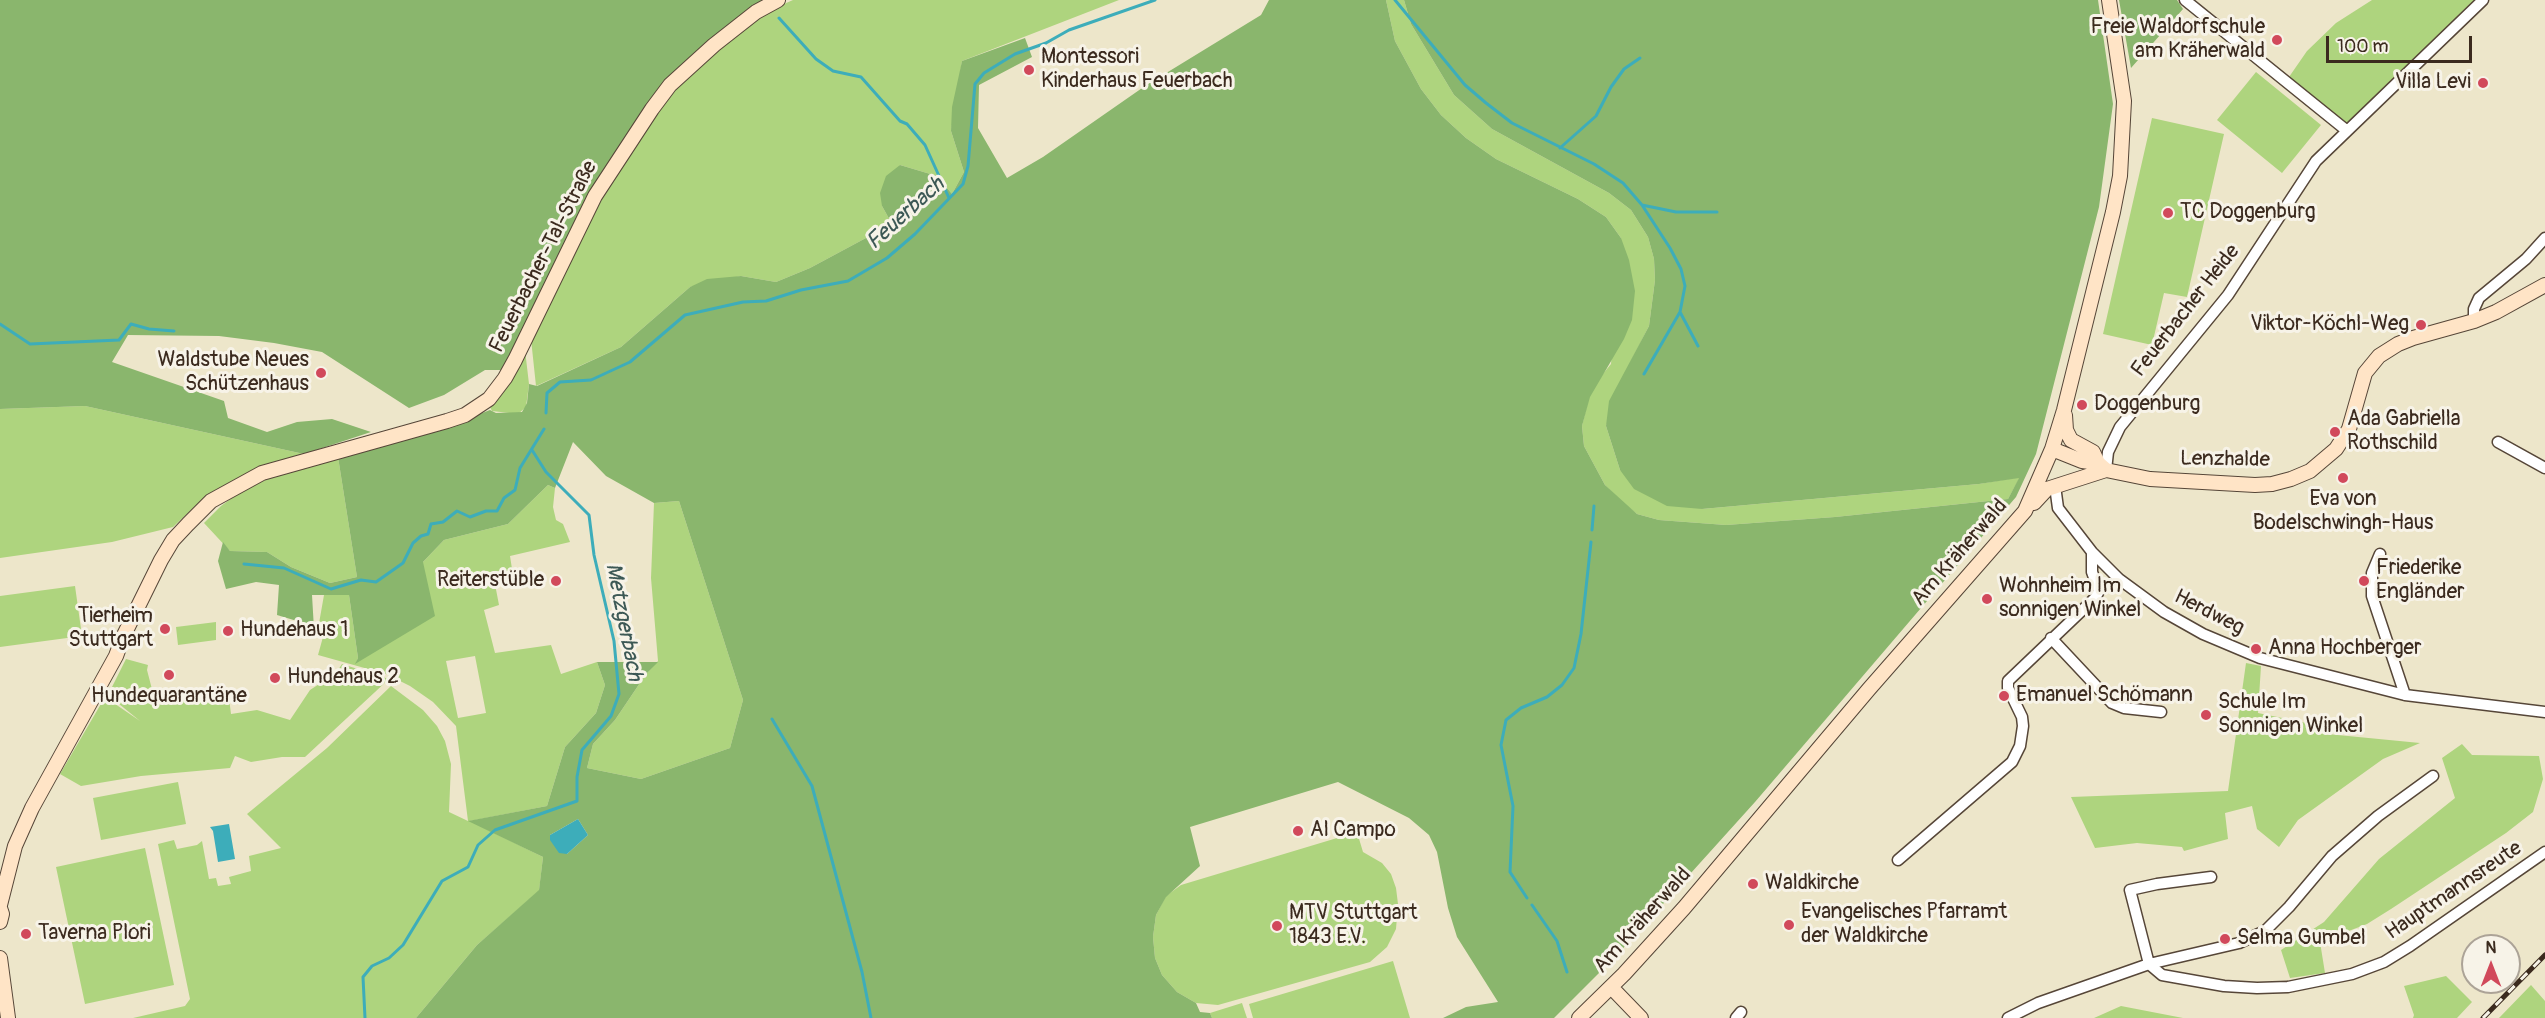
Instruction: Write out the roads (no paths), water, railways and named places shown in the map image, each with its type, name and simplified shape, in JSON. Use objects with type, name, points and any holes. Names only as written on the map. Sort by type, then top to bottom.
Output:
[{"type":"main road","name":"Feuerbacher-Tal-Straße","points":[[123,637],[173,540],[211,501],[262,473],[465,415],[489,399],[506,378],[595,196],[652,109],[670,85],[714,45],[756,12],[778,0]]},
{"type":"main road","name":"Am Kräherwald","points":[[1579,1018],[1612,988],[1684,908],[2026,508],[2052,449],[2064,410],[2103,255],[2120,176],[2124,101],[2109,0]]},
{"type":"main road","name":"Lenzhalde","points":[[2052,449],[2082,461],[2150,479],[2255,485],[2272,484],[2291,479],[2310,471],[2336,449],[2349,429],[2366,373],[2379,356],[2413,338],[2474,321],[2496,312],[2545,285]]},
{"type":"main road","points":[[2064,410],[2066,430],[2071,440],[2093,452],[2102,467]]},
{"type":"main road","name":"Lenzhalde","points":[[2026,508],[2035,502],[2043,491],[2102,467]]},
{"type":"main road","points":[[2043,472],[2045,481],[2055,486]]},
{"type":"main road","points":[[0,873],[24,805],[111,653],[123,637]]},
{"type":"main road","points":[[0,922],[2,914],[0,906],[15,846],[32,808],[112,664],[123,637]]},
{"type":"main road","points":[[0,958],[8,1018]]},
{"type":"main road","points":[[1612,988],[1641,1018]]},
{"type":"street","points":[[2185,0],[2346,130]]},
{"type":"street","name":"Feuerbacher Heide","points":[[2102,467],[2120,427],[2205,326],[2246,269],[2316,161],[2483,0]]},
{"type":"street","points":[[2474,321],[2474,309],[2480,298],[2526,259],[2545,238]]},
{"type":"street","points":[[2498,442],[2545,468]]},
{"type":"street","name":"Herdweg","points":[[2055,486],[2058,508],[2092,552],[2119,579],[2164,612],[2228,646],[2281,665],[2405,695],[2545,712]]},
{"type":"street","points":[[1898,860],[2012,762],[2020,746],[2023,726],[2022,717],[2008,688],[2008,681],[2095,598],[2099,591],[2092,572],[2092,552]]},
{"type":"street","points":[[2380,554],[2372,573],[2372,596],[2405,695]]},
{"type":"street","points":[[2051,638],[2112,703],[2124,708],[2161,712]]},
{"type":"street","points":[[2008,1018],[2038,1003],[2149,964],[2239,943],[2265,931],[2289,907],[2332,856],[2378,816],[2433,776]]},
{"type":"street","name":"Hauptmannsreute","points":[[2149,964],[2162,975],[2202,983],[2246,987],[2288,987],[2352,974],[2384,962],[2410,946],[2545,852]]},
{"type":"street","points":[[2149,964],[2130,890],[2211,877]]},
{"type":"water","points":[[578,819],[588,835],[567,854],[559,853],[550,840],[550,835]]},
{"type":"water","points":[[229,824],[235,859],[218,862],[213,831],[210,827]]},
{"type":"waterway","name":"Feuerbach","points":[[546,413],[547,393],[560,382],[591,380],[630,362],[685,315],[743,302],[766,301],[801,290],[848,281],[887,258],[915,234],[963,184],[968,166],[975,84],[984,73],[1015,54],[1046,43],[1069,30],[1155,0]]},
{"type":"waterway","points":[[1395,0],[1465,85],[1486,103],[1512,123],[1594,164],[1623,183],[1642,205],[1670,248],[1681,269],[1685,286],[1680,312],[1644,374]]},
{"type":"waterway","points":[[779,18],[816,59],[833,71],[861,77],[900,121],[907,124],[925,145],[949,198]]},
{"type":"waterway","points":[[1560,148],[1596,116],[1611,87],[1624,69],[1640,58]]},
{"type":"waterway","points":[[1642,205],[1676,212],[1717,212]]},
{"type":"waterway","points":[[1680,312],[1698,346]]},
{"type":"waterway","points":[[0,324],[30,344],[119,340],[131,324],[149,329],[174,331]]},
{"type":"waterway","points":[[244,564],[284,568],[331,589],[361,580],[376,582],[403,563],[413,543],[421,536],[428,534],[431,524],[443,522],[457,511],[470,517],[486,511],[497,511],[504,498],[515,490],[520,468],[544,429]]},
{"type":"waterway","name":"Metzgerbach","points":[[365,1018],[363,977],[372,966],[389,958],[403,945],[442,881],[468,867],[478,845],[495,830],[577,801],[577,777],[582,750],[611,716],[619,694],[614,641],[594,555],[589,515],[546,472],[532,450]]},
{"type":"waterway","points":[[1592,530],[1594,506]]},
{"type":"waterway","points":[[1527,898],[1510,872],[1513,806],[1501,745],[1506,720],[1521,708],[1547,697],[1562,685],[1574,668],[1581,634],[1591,542]]},
{"type":"waterway","points":[[772,719],[812,786],[862,972],[871,1018]]},
{"type":"waterway","points":[[1532,905],[1557,941],[1567,972]]},
{"type":"railway","points":[[2483,1018],[2545,955]]},
{"type":"place","name":"Freie Waldorfschule am Kräherwald","points":[[2277,40]]},
{"type":"place","name":"Montessori Kinderhaus Feuerbach","points":[[1029,70]]},
{"type":"place","name":"Villa Levi","points":[[2483,83]]},
{"type":"place","name":"TC Doggenburg","points":[[2168,213]]},
{"type":"place","name":"Viktor-Köchl-Weg","points":[[2421,325]]},
{"type":"place","name":"Waldstube Neues Schützenhaus","points":[[321,373]]},
{"type":"place","name":"Doggenburg","points":[[2082,405]]},
{"type":"place","name":"Ada Gabriella Rothschild","points":[[2335,432]]},
{"type":"place","name":"Eva von Bodelschwingh-Haus","points":[[2343,478]]},
{"type":"place","name":"Reiterstüble","points":[[556,581]]},
{"type":"place","name":"Friederike Engländer","points":[[2364,581]]},
{"type":"place","name":"Wohnheim Im sonnigen Winkel","points":[[1987,599]]},
{"type":"place","name":"Tierheim Stuttgart","points":[[165,629]]},
{"type":"place","name":"Hundehaus 1","points":[[228,631]]},
{"type":"place","name":"Anna Hochberger","points":[[2256,649]]},
{"type":"place","name":"Hundequarantäne","points":[[169,675]]},
{"type":"place","name":"Hundehaus 2","points":[[275,678]]},
{"type":"place","name":"Emanuel Schömann","points":[[2004,696]]},
{"type":"place","name":"Schule Im Sonnigen Winkel","points":[[2206,715]]},
{"type":"place","name":"Al Campo","points":[[1298,831]]},
{"type":"place","name":"Waldkirche","points":[[1753,884]]},
{"type":"place","name":"Evangelisches Pfarramt der Waldkirche","points":[[1789,925]]},
{"type":"place","name":"MTV Stuttgart 1843 E.V.","points":[[1277,926]]},
{"type":"place","name":"Taverna Plori","points":[[26,934]]},
{"type":"place","name":"Selma Gumbel","points":[[2225,939]]}]
